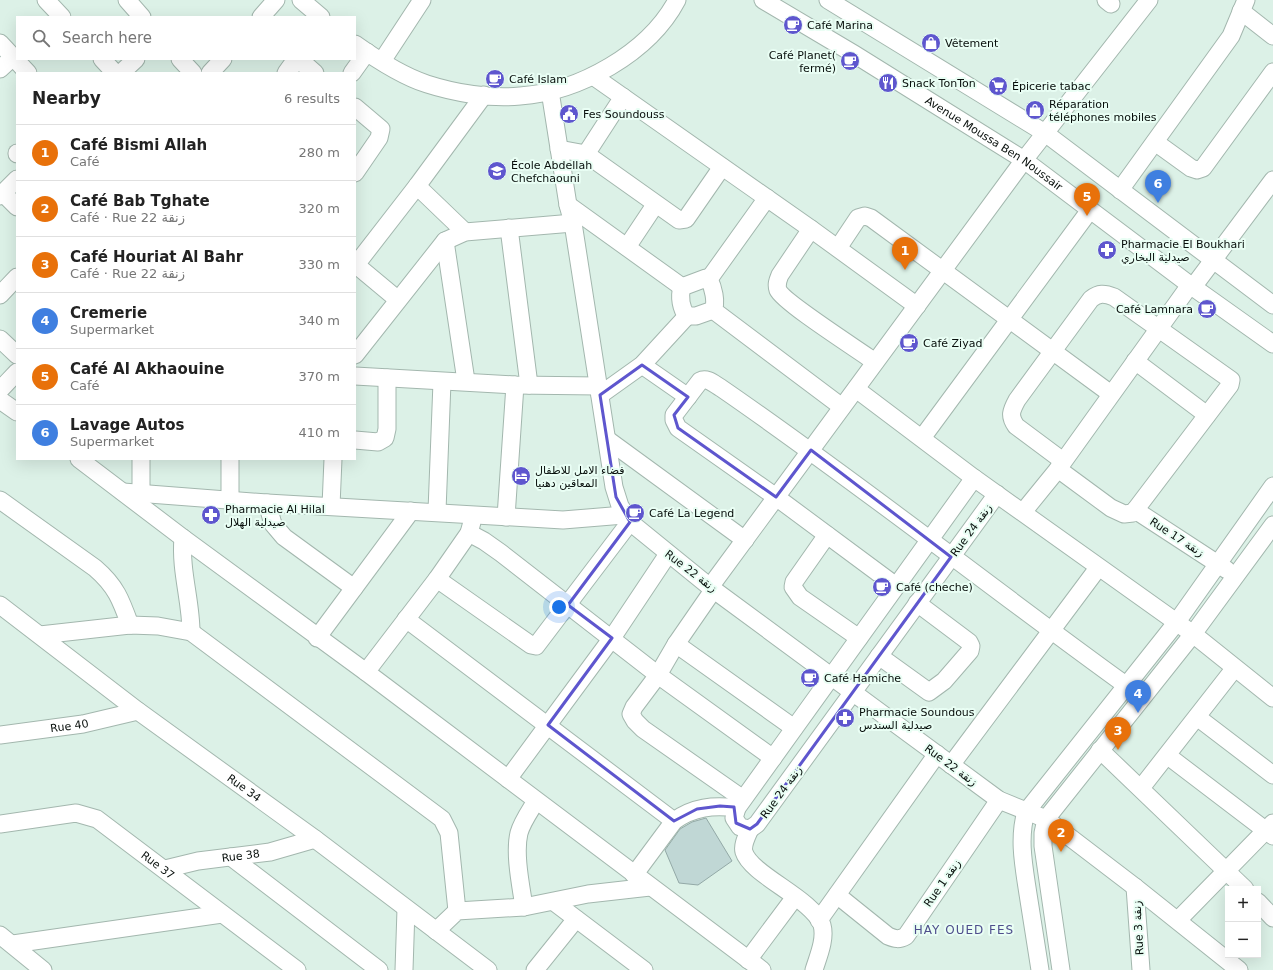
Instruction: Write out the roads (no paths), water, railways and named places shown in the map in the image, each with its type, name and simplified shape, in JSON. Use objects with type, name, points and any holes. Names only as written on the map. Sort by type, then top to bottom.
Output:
[{"type":"street","points":[[46,0],[61,16]]},
{"type":"street","points":[[127,0],[141,16]]},
{"type":"street","points":[[262,16],[276,0]]},
{"type":"street","points":[[301,0],[320,16]]},
{"type":"street","points":[[382,61],[422,0]]},
{"type":"street","points":[[352,72],[361,48],[411,78],[426,84],[452,90],[507,97],[550,91],[592,76],[629,54],[667,17],[677,0]]},
{"type":"street","name":"Avenue Moussa Ben Noussair","points":[[763,0],[854,54],[1024,160],[1192,286],[1273,344]]},
{"type":"street","points":[[828,0],[1045,133],[1273,305]]},
{"type":"street","points":[[740,803],[635,721],[632,714],[634,707],[658,675],[712,588],[776,497],[1024,160],[1144,2]]},
{"type":"street","points":[[1120,190],[1231,36],[1244,6],[1273,36]]},
{"type":"street","points":[[0,43],[27,72]]},
{"type":"street","points":[[0,69],[13,57]]},
{"type":"street","points":[[103,60],[114,72]]},
{"type":"street","points":[[121,72],[135,60]]},
{"type":"street","points":[[181,60],[192,72]]},
{"type":"street","points":[[212,72],[221,60]]},
{"type":"street","points":[[287,72],[291,66],[298,62],[314,72]]},
{"type":"street","points":[[1155,142],[1191,168],[1197,170],[1203,168],[1273,72]]},
{"type":"street","points":[[592,76],[838,248],[917,306]]},
{"type":"street","points":[[550,91],[568,205],[573,223],[616,497],[627,518]]},
{"type":"street","points":[[356,264],[417,186],[484,95]]},
{"type":"street","points":[[586,154],[623,97]]},
{"type":"street","points":[[356,107],[380,129],[379,138],[356,171]]},
{"type":"street","points":[[559,149],[586,154],[679,220],[686,219],[722,167]]},
{"type":"street","points":[[16,180],[1,194],[16,206]]},
{"type":"street","points":[[1023,512],[1060,465],[1158,328],[1214,259],[1273,180]]},
{"type":"street","points":[[417,186],[465,232]]},
{"type":"street","points":[[713,310],[714,301],[709,279],[767,198]]},
{"type":"street","points":[[627,248],[655,204]]},
{"type":"street","points":[[568,205],[682,288]]},
{"type":"street","points":[[922,438],[1090,210]]},
{"type":"street","points":[[838,248],[858,218],[865,216],[876,221],[1111,394]]},
{"type":"street","points":[[356,354],[397,299],[445,241],[465,232],[573,223]]},
{"type":"street","points":[[506,516],[522,385],[508,228]]},
{"type":"street","points":[[811,229],[780,275],[776,283],[778,291],[798,309],[875,362]]},
{"type":"street","points":[[445,241],[466,381]]},
{"type":"street","points":[[356,266],[397,299]]},
{"type":"street","points":[[0,295],[16,278]]},
{"type":"street","points":[[682,288],[702,279],[709,279]]},
{"type":"street","points":[[682,288],[680,298],[684,312],[687,316]]},
{"type":"street","points":[[1053,352],[1091,299],[1098,294],[1106,294],[1114,296],[1231,380],[1230,385],[1134,511]]},
{"type":"street","points":[[356,376],[442,382],[466,381],[599,390],[642,365],[687,316],[696,316],[713,310]]},
{"type":"street","points":[[713,310],[842,407]]},
{"type":"street","points":[[0,339],[16,354]]},
{"type":"street","name":"Rue 17 زنقة","points":[[1053,352],[1016,400],[1011,410],[1011,419],[1016,426],[1111,508],[1124,514],[1134,511],[1236,576]]},
{"type":"street","points":[[1135,361],[1207,416]]},
{"type":"street","points":[[642,365],[688,396]]},
{"type":"street","points":[[0,390],[16,373]]},
{"type":"street","points":[[356,440],[378,442],[385,438],[387,430],[387,378]]},
{"type":"street","points":[[896,586],[776,497],[678,428],[674,420],[674,414],[700,381],[708,380],[811,450],[951,557],[1127,686]]},
{"type":"street","points":[[437,512],[442,382]]},
{"type":"street","points":[[856,389],[974,478],[1023,512],[1098,568],[1193,634],[1273,698]]},
{"type":"street","points":[[0,400],[16,411]]},
{"type":"street","points":[[608,440],[745,540]]},
{"type":"street","points":[[80,460],[317,638],[366,672],[755,965],[795,897]]},
{"type":"street","points":[[141,460],[141,493]]},
{"type":"street","points":[[230,460],[230,500]]},
{"type":"street","points":[[331,506],[333,460]]},
{"type":"street","points":[[814,970],[822,939],[822,924],[795,897],[747,858],[744,846],[750,829],[740,827],[734,818],[740,803],[974,478]]},
{"type":"street","points":[[1040,970],[1024,858],[1023,824],[1026,812],[1176,623],[1273,486]]},
{"type":"street","points":[[123,492],[267,503],[411,510],[563,520],[627,518]]},
{"type":"street","name":"Rue 24 زنقة","points":[[750,829],[757,824],[997,494]]},
{"type":"street","points":[[0,500],[106,577],[120,597],[130,625]]},
{"type":"street","points":[[267,503],[274,524],[284,537],[354,588]]},
{"type":"street","points":[[317,638],[411,510]]},
{"type":"street","points":[[366,672],[437,579],[468,533],[474,514]]},
{"type":"street","points":[[437,579],[534,647],[538,645],[568,605],[627,518]]},
{"type":"street","name":"Rue 22 زنقة","points":[[627,518],[668,554],[712,588],[832,675],[999,800],[1046,819],[1178,920],[1239,970]]},
{"type":"street","points":[[1061,970],[1043,846],[1042,833],[1046,819],[1193,634],[1273,525]]},
{"type":"street","points":[[468,533],[484,541],[501,553],[658,675],[773,758]]},
{"type":"street","points":[[828,535],[794,582],[795,591],[800,597],[859,638]]},
{"type":"street","points":[[183,538],[182,555],[191,612],[191,632]]},
{"type":"street","points":[[508,779],[612,638],[668,554]]},
{"type":"street","points":[[951,765],[1098,568]]},
{"type":"street","points":[[879,656],[929,692],[944,681],[970,650],[971,646],[969,642],[917,603]]},
{"type":"street","name":"Rue 34","points":[[0,605],[138,711],[315,839],[488,970]]},
{"type":"street","points":[[406,619],[674,821]]},
{"type":"street","points":[[40,635],[130,625],[158,626],[191,632],[442,819],[449,833],[457,911]]},
{"type":"street","points":[[676,644],[794,728]]},
{"type":"street","points":[[1141,788],[1168,756],[1234,668]]},
{"type":"street","name":"Rue 40","points":[[0,735],[83,724],[138,711]]},
{"type":"street","points":[[1197,717],[1273,775]]},
{"type":"street","points":[[1100,750],[1242,886]]},
{"type":"street","points":[[819,920],[936,754]]},
{"type":"street","points":[[1168,756],[1270,830],[1227,870],[1178,920]]},
{"type":"street","name":"Rue 1 زنقة","points":[[837,895],[888,936],[896,939],[906,936],[999,800]]},
{"type":"street","points":[[524,907],[518,858],[519,834],[526,817],[536,801]]},
{"type":"street","points":[[634,875],[674,821],[683,815],[706,807],[740,803]]},
{"type":"street","name":"Rue 37","points":[[0,824],[62,814],[85,814],[103,823],[165,869],[289,967]]},
{"type":"street","name":"Rue 38","points":[[165,869],[231,857],[270,852],[315,839]]},
{"type":"street","points":[[231,857],[379,970]]},
{"type":"street","points":[[436,931],[457,911],[524,907],[588,894],[650,887]]},
{"type":"street","name":"Rue 3 زنقة","points":[[1135,887],[1141,970]]},
{"type":"street","points":[[554,902],[642,969]]},
{"type":"street","points":[[1261,905],[1273,918]]},
{"type":"street","points":[[404,970],[406,909]]},
{"type":"street","points":[[6,940],[222,914]]},
{"type":"street","points":[[535,970],[576,919]]},
{"type":"street","points":[[6,940],[43,970]]},
{"type":"place","name":"Café Marina","points":[[793,25]]},
{"type":"place","name":"Vêtement","points":[[931,43]]},
{"type":"place","name":"Café Planet( fermé)","points":[[850,61]]},
{"type":"place","name":"Café Islam","points":[[495,79]]},
{"type":"place","name":"Snack TonTon","points":[[888,83]]},
{"type":"place","name":"Épicerie tabac","points":[[998,86]]},
{"type":"place","name":"Réparation téléphones mobiles","points":[[1035,110]]},
{"type":"place","name":"Fes Soundouss","points":[[569,114]]},
{"type":"place","name":"École Abdellah Chefchaouni","points":[[497,171]]},
{"type":"place","name":"Lavage Autos","points":[[1158,203]]},
{"type":"place","name":"Café Al Akhaouine","points":[[1087,216]]},
{"type":"place","name":"Pharmacie El Boukhari صيدلية البخاري","points":[[1107,250]]},
{"type":"place","name":"Café Bismi Allah","points":[[905,270]]},
{"type":"place","name":"Café Lamnara","points":[[1207,309]]},
{"type":"place","name":"Café Ziyad","points":[[909,343]]},
{"type":"place","name":"فضاء الامل للاطفال المعاقين دهنيا","points":[[521,476]]},
{"type":"place","name":"Café La Legend","points":[[635,513]]},
{"type":"place","name":"Pharmacie Al Hilal صيدلية الهلال","points":[[211,515]]},
{"type":"place","name":"Café (cheche)","points":[[882,587]]},
{"type":"place","name":"Café Hamiche","points":[[810,678]]},
{"type":"place","name":"Cremerie","points":[[1138,713]]},
{"type":"place","name":"Pharmacie Soundous صيدلية السندس","points":[[845,718]]},
{"type":"place","name":"Café Houriat Al Bahr","points":[[1118,750]]},
{"type":"place","name":"Café Bab Tghate","points":[[1061,852]]},
{"type":"district","name":"HAY OUED FES","points":[[964,930]]}]
